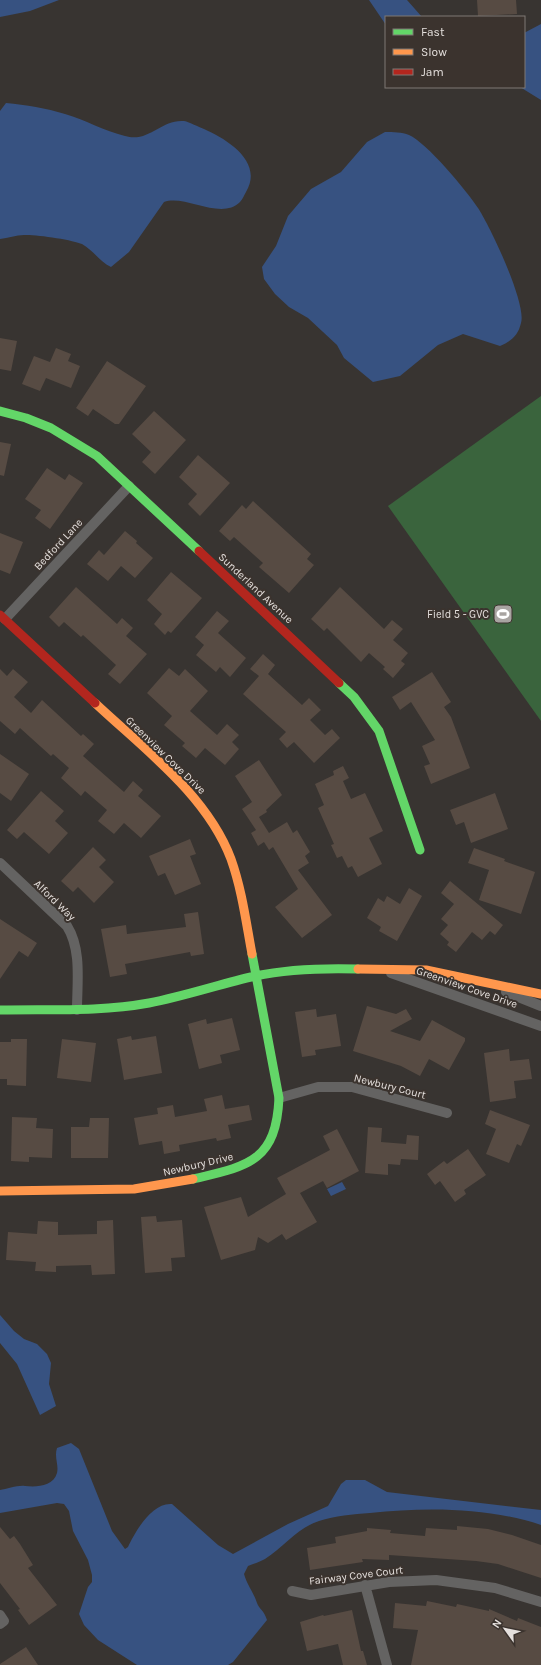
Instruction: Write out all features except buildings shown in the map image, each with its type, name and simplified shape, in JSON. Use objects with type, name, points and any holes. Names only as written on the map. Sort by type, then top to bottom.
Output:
[{"type":"street","name":"Sunderland Avenue","points":[[0,411],[30,419],[57,430],[97,456],[354,697],[379,731],[387,750],[420,850]]},
{"type":"street","name":"Bedford Lane","points":[[2,617],[129,486]]},
{"type":"street","name":"Greenview Cove Drive","points":[[2,617],[191,793],[208,814],[221,836],[232,860],[239,885],[256,976]]},
{"type":"street","name":"Alford Way","points":[[0,863],[67,926],[72,934],[77,953],[77,1010]]},
{"type":"street","name":"Greenview Cove Drive","points":[[0,1010],[77,1010],[115,1008],[148,1003],[256,976],[294,970],[330,968],[426,970],[475,979],[541,994]]},
{"type":"street","name":"Greenview Cove Drive","points":[[385,970],[541,1026]]},
{"type":"street","name":"Newbury Drive","points":[[0,1191],[93,1192],[134,1189],[174,1183],[236,1169],[254,1160],[268,1146],[280,1108],[256,976]]},
{"type":"street","name":"Greenview Cove Drive","points":[[475,979],[541,1006]]},
{"type":"street","name":"Newbury Court","points":[[279,1098],[318,1087],[352,1087],[447,1113]]},
{"type":"street","name":"Fairway Cove Court","points":[[292,1591],[311,1595],[365,1585],[412,1580],[464,1583],[495,1588],[541,1602]]},
{"type":"street","points":[[365,1585],[387,1665]]},
{"type":"street","points":[[0,1615],[4,1621],[0,1624]]},
{"type":"green space","name":"Field 5 - GVC","points":[[541,396],[541,721],[388,506]]},
{"type":"water","points":[[0,0],[59,0],[30,11],[0,17]]},
{"type":"water","points":[[369,0],[407,0],[421,16],[385,16],[385,24]]},
{"type":"water","points":[[541,24],[541,100],[522,88],[525,88],[525,32]]},
{"type":"water","points":[[6,103],[36,107],[73,116],[117,134],[133,137],[148,134],[168,123],[184,121],[213,133],[232,145],[247,162],[250,171],[250,181],[242,200],[232,207],[223,209],[213,208],[173,200],[164,202],[129,252],[111,267],[78,242],[29,235],[18,235],[0,239],[0,111]]},
{"type":"water","points":[[385,132],[403,133],[416,139],[446,168],[473,200],[484,217],[506,265],[518,300],[521,313],[521,323],[514,338],[500,346],[463,334],[438,345],[400,376],[373,382],[344,358],[337,345],[308,318],[289,307],[275,294],[264,279],[262,267],[276,246],[288,216],[311,189],[341,172],[367,142]]},
{"type":"water","points":[[342,1182],[346,1189],[331,1196],[327,1189]]},
{"type":"water","points":[[0,1315],[14,1331],[24,1339],[37,1344],[47,1354],[51,1363],[49,1384],[56,1406],[40,1415],[17,1364],[0,1343]]},
{"type":"water","points":[[71,1443],[79,1449],[112,1531],[125,1549],[128,1547],[145,1519],[151,1513],[165,1505],[172,1504],[218,1545],[233,1554],[288,1524],[328,1506],[341,1484],[346,1480],[365,1480],[387,1492],[541,1510],[541,1525],[499,1515],[434,1509],[357,1514],[319,1521],[304,1528],[265,1559],[248,1566],[244,1574],[245,1578],[267,1620],[233,1662],[228,1665],[137,1665],[98,1640],[84,1625],[79,1614],[88,1587],[92,1582],[92,1575],[88,1560],[73,1531],[69,1511],[64,1504],[57,1503],[0,1513],[0,1490],[19,1486],[39,1486],[48,1484],[55,1478],[57,1473],[57,1448]]},
{"type":"traffic: fast","points":[[0,411],[26,418],[51,428],[97,456],[199,551]]},
{"type":"traffic: fast","points":[[339,683],[354,697],[379,731],[420,850]]},
{"type":"traffic: fast","points":[[193,1179],[229,1170],[244,1165],[256,1158],[265,1148],[272,1136],[277,1119],[279,1098],[252,954]]},
{"type":"traffic: fast","points":[[0,1010],[74,1010],[131,1006],[162,1000],[255,976],[306,970],[358,969]]},
{"type":"traffic: slow","points":[[95,703],[172,774],[207,814],[231,859],[238,882],[252,954]]},
{"type":"traffic: slow","points":[[358,969],[426,970],[541,994]]},
{"type":"traffic: slow","points":[[0,1191],[134,1189],[193,1179]]},
{"type":"traffic: jam","points":[[199,551],[339,683]]},
{"type":"traffic: jam","points":[[0,615],[95,703]]},
{"type":"place","name":"Field 5 - GVC","points":[[503,614]]}]
